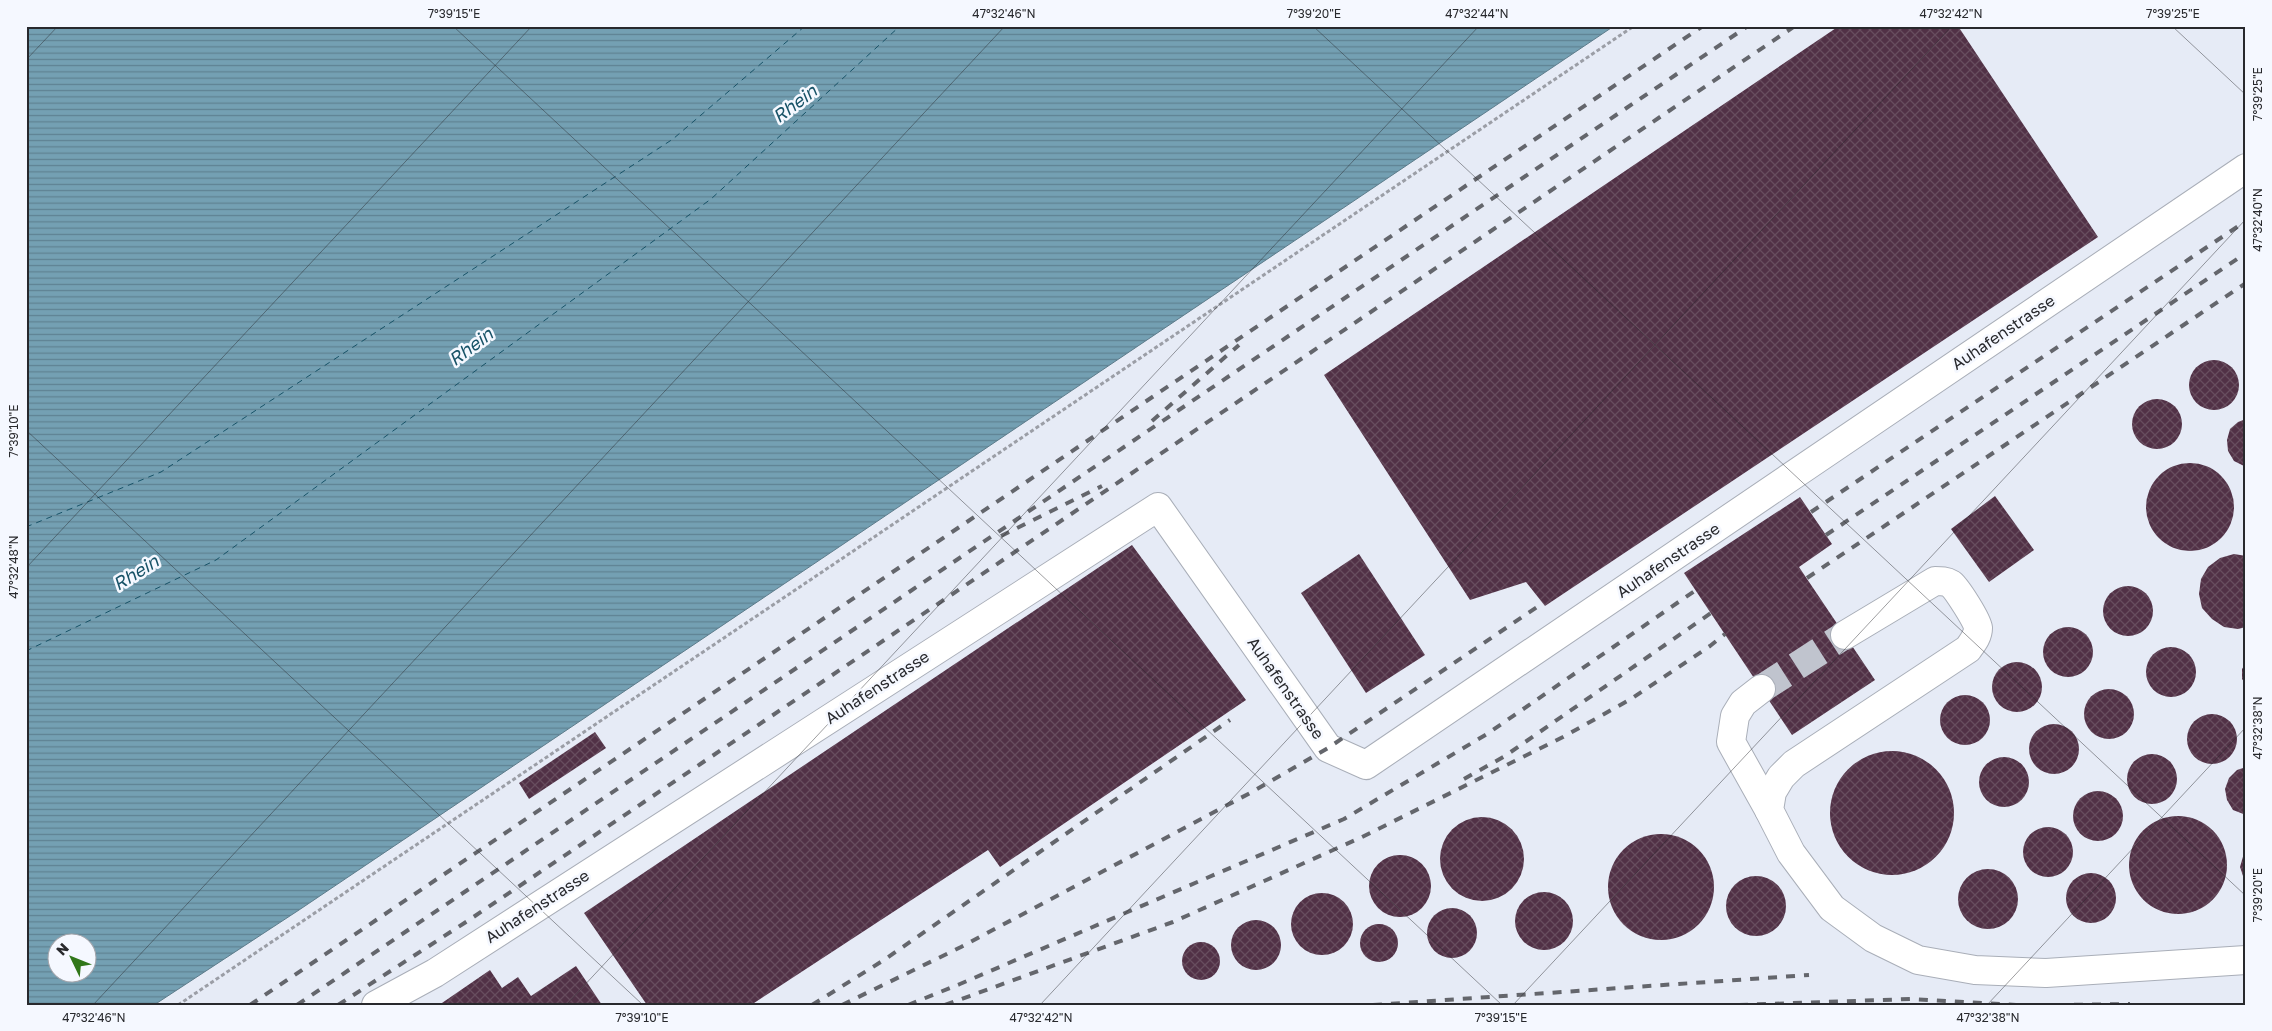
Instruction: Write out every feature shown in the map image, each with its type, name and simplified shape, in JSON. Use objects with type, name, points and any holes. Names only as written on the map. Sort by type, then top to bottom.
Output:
[{"type":"street","name":"Auhafenstrasse","points":[[376,1005],[435,973],[1158,507],[1328,748],[1366,765],[2246,168]]},
{"type":"street","points":[[1769,810],[1772,792],[1781,777],[1794,764],[1968,649],[1975,639],[1978,629],[1976,620],[1952,584],[1944,581],[1936,582],[1845,635]]},
{"type":"street","points":[[1761,689],[1743,704],[1735,716],[1731,742],[1792,853],[1832,908],[1872,938],[1918,960],[1975,970],[2046,973],[2246,960]]},
{"type":"path","points":[[178,1005],[1634,26]]},
{"type":"water","name":"Rhein","points":[[26,26],[1614,26],[299,910],[154,1005],[26,1005]]},
{"type":"building","points":[[1839,26],[1958,26],[2098,237],[1545,606],[1526,582],[1470,600],[1324,375]]},
{"type":"building","points":[[2214,360],[2224,362],[2232,367],[2237,375],[2239,385],[2237,395],[2232,403],[2224,408],[2214,410],[2204,408],[2196,403],[2191,395],[2189,385],[2191,375],[2196,367],[2204,362]]},
{"type":"building","points":[[2157,399],[2167,401],[2175,406],[2180,414],[2182,424],[2180,434],[2175,442],[2167,447],[2157,449],[2147,447],[2139,442],[2134,434],[2132,424],[2134,414],[2139,406],[2147,401]]},
{"type":"building","points":[[2246,419],[2246,467],[2234,461],[2228,451],[2227,440],[2230,429],[2238,422]]},
{"type":"building","points":[[2190,463],[2207,466],[2215,470],[2227,482],[2231,490],[2234,507],[2231,524],[2227,532],[2215,544],[2207,548],[2190,551],[2173,548],[2165,544],[2153,532],[2149,524],[2146,507],[2149,490],[2153,482],[2165,470],[2173,466]]},
{"type":"building","points":[[1995,496],[2034,550],[1989,582],[1951,529]]},
{"type":"building","points":[[1800,497],[1832,544],[1799,567],[1875,680],[1792,735],[1684,573]]},
{"type":"building","points":[[1132,545],[1246,700],[1000,867],[988,850],[751,1005],[647,1005],[584,913]]},
{"type":"building","points":[[1359,554],[1425,655],[1366,693],[1301,593]]},
{"type":"building","points":[[2234,554],[2246,556],[2246,627],[2238,629],[2224,627],[2212,619],[2202,608],[2199,594],[2201,579],[2208,567],[2220,558]]},
{"type":"building","points":[[2128,586],[2142,590],[2149,597],[2153,611],[2149,625],[2142,632],[2128,636],[2114,632],[2107,625],[2103,611],[2107,597],[2114,590]]},
{"type":"building","points":[[2068,627],[2082,631],[2089,638],[2093,652],[2089,666],[2082,673],[2068,677],[2054,673],[2047,666],[2043,652],[2047,638],[2054,631]]},
{"type":"building","points":[[2171,647],[2185,651],[2192,658],[2196,672],[2192,686],[2185,693],[2171,697],[2157,693],[2150,686],[2146,672],[2150,658],[2157,651]]},
{"type":"building","points":[[2017,662],[2031,666],[2038,673],[2042,687],[2038,701],[2031,708],[2017,712],[2003,708],[1996,701],[1992,687],[1996,673],[2003,666]]},
{"type":"building","points":[[2246,663],[2246,684],[2242,679],[2242,669]]},
{"type":"building","points":[[2109,689],[2127,696],[2134,714],[2127,732],[2109,739],[2091,732],[2084,714],[2091,696]]},
{"type":"building","points":[[1965,695],[1979,699],[1986,706],[1990,720],[1986,734],[1979,741],[1965,745],[1951,741],[1944,734],[1940,720],[1944,706],[1951,699]]},
{"type":"building","points":[[2212,714],[2226,718],[2233,725],[2237,739],[2233,753],[2226,760],[2212,764],[2198,760],[2191,753],[2187,739],[2191,725],[2198,718]]},
{"type":"building","points":[[2054,724],[2063,726],[2074,735],[2079,749],[2077,758],[2068,769],[2054,774],[2045,772],[2034,763],[2029,749],[2031,740],[2040,729]]},
{"type":"building","points":[[595,732],[606,748],[529,799],[519,783]]},
{"type":"building","points":[[1892,751],[1916,755],[1936,769],[1950,789],[1954,813],[1950,837],[1936,857],[1916,871],[1892,875],[1868,871],[1848,857],[1834,837],[1830,813],[1834,789],[1848,769],[1868,755]]},
{"type":"building","points":[[2152,754],[2166,758],[2173,765],[2177,779],[2173,793],[2166,800],[2152,804],[2138,800],[2131,793],[2127,779],[2131,765],[2138,758]]},
{"type":"building","points":[[2004,757],[2018,761],[2025,768],[2029,782],[2025,796],[2018,803],[2004,807],[1990,803],[1983,796],[1979,782],[1983,768],[1990,761]]},
{"type":"building","points":[[2246,767],[2246,815],[2233,810],[2227,800],[2225,789],[2229,778],[2237,770]]},
{"type":"building","points":[[2098,791],[2107,793],[2118,802],[2123,816],[2121,825],[2112,836],[2098,841],[2089,839],[2078,830],[2073,816],[2075,807],[2084,796]]},
{"type":"building","points":[[2178,816],[2197,819],[2213,830],[2224,846],[2227,865],[2224,884],[2213,900],[2197,911],[2178,914],[2159,911],[2143,900],[2132,884],[2129,865],[2132,846],[2143,830],[2159,819]]},
{"type":"building","points":[[1482,817],[1498,820],[1512,829],[1521,843],[1524,859],[1521,875],[1512,889],[1498,898],[1482,901],[1466,898],[1452,889],[1443,875],[1440,859],[1443,843],[1452,829],[1466,820]]},
{"type":"building","points":[[2048,827],[2057,829],[2068,838],[2073,852],[2071,861],[2062,872],[2048,877],[2039,875],[2028,866],[2023,852],[2025,843],[2034,832]]},
{"type":"building","points":[[1661,834],[1681,838],[1698,850],[1710,867],[1714,887],[1710,907],[1698,924],[1681,936],[1661,940],[1641,936],[1624,924],[1612,907],[1608,887],[1612,867],[1624,850],[1641,838]]},
{"type":"building","points":[[2246,846],[2246,885],[2240,867]]},
{"type":"building","points":[[1394,855],[1406,855],[1422,864],[1429,874],[1431,886],[1429,898],[1422,908],[1406,917],[1394,917],[1383,912],[1374,903],[1369,892],[1369,880],[1374,869],[1383,860]]},
{"type":"building","points":[[1988,869],[2005,874],[2013,882],[2018,899],[2013,916],[2005,924],[1988,929],[1971,924],[1963,916],[1958,899],[1963,882],[1971,874]]},
{"type":"building","points":[[2091,873],[2105,877],[2112,884],[2116,898],[2112,912],[2105,919],[2091,923],[2077,919],[2070,912],[2066,898],[2070,884],[2077,877]]},
{"type":"building","points":[[1756,876],[1772,881],[1777,885],[1781,890],[1786,906],[1781,922],[1777,927],[1772,931],[1756,936],[1740,931],[1735,927],[1731,922],[1726,906],[1731,890],[1735,885],[1740,881]]},
{"type":"building","points":[[1538,892],[1550,892],[1560,896],[1569,905],[1573,927],[1565,942],[1550,950],[1538,950],[1528,946],[1519,937],[1515,927],[1515,915],[1519,905],[1528,896]]},
{"type":"building","points":[[1322,893],[1339,898],[1344,902],[1348,907],[1353,924],[1348,941],[1344,946],[1339,950],[1322,955],[1305,950],[1300,946],[1296,941],[1291,924],[1296,907],[1300,902],[1305,898]]},
{"type":"building","points":[[1447,908],[1457,908],[1470,915],[1477,928],[1477,938],[1470,951],[1457,958],[1447,958],[1438,954],[1431,947],[1427,938],[1427,928],[1431,919],[1438,912]]},
{"type":"building","points":[[1256,920],[1270,924],[1277,931],[1281,945],[1277,959],[1270,966],[1256,970],[1242,966],[1235,959],[1231,945],[1235,931],[1242,924]]},
{"type":"building","points":[[1379,924],[1392,930],[1398,943],[1392,956],[1379,962],[1366,956],[1360,943],[1366,930]]},
{"type":"building","points":[[1201,942],[1214,948],[1220,961],[1214,974],[1201,980],[1188,974],[1182,961],[1188,948]]},
{"type":"building","points":[[576,966],[602,1005],[439,1005],[490,970],[502,988],[518,977],[531,996]]},
{"type":"ferry route","points":[[26,527],[161,472],[673,139],[805,26]]},
{"type":"ferry route","points":[[26,651],[216,560],[711,199],[900,26]]},
{"type":"tunnel","points":[[1761,689],[1845,635]]},
{"type":"railway","points":[[250,1005],[1703,26]]},
{"type":"railway","points":[[297,1005],[1748,26]]},
{"type":"railway","points":[[338,1005],[469,920],[1795,26]]},
{"type":"railway","points":[[1811,512],[2246,221]]},
{"type":"railway","points":[[1826,535],[2246,253]]},
{"type":"railway","points":[[1807,578],[2246,283]]},
{"type":"railway","points":[[1152,421],[1239,345]]},
{"type":"railway","points":[[1001,536],[1102,486]]},
{"type":"railway","points":[[908,1005],[1344,819],[1487,734],[1696,590]]},
{"type":"railway","points":[[842,1005],[961,947],[1250,793],[1328,748],[1543,603]]},
{"type":"railway","points":[[1464,779],[1505,756],[1711,613]]},
{"type":"railway","points":[[945,1005],[1173,922],[1362,837],[1563,737],[1631,699],[1725,634]]},
{"type":"railway","points":[[812,1005],[884,960],[1230,720]]},
{"type":"railway","points":[[1373,1005],[1809,975]]},
{"type":"railway","points":[[1739,1005],[1910,999],[2016,1005]]},
{"type":"railway","points":[[2056,1005],[2130,1004]]}]
